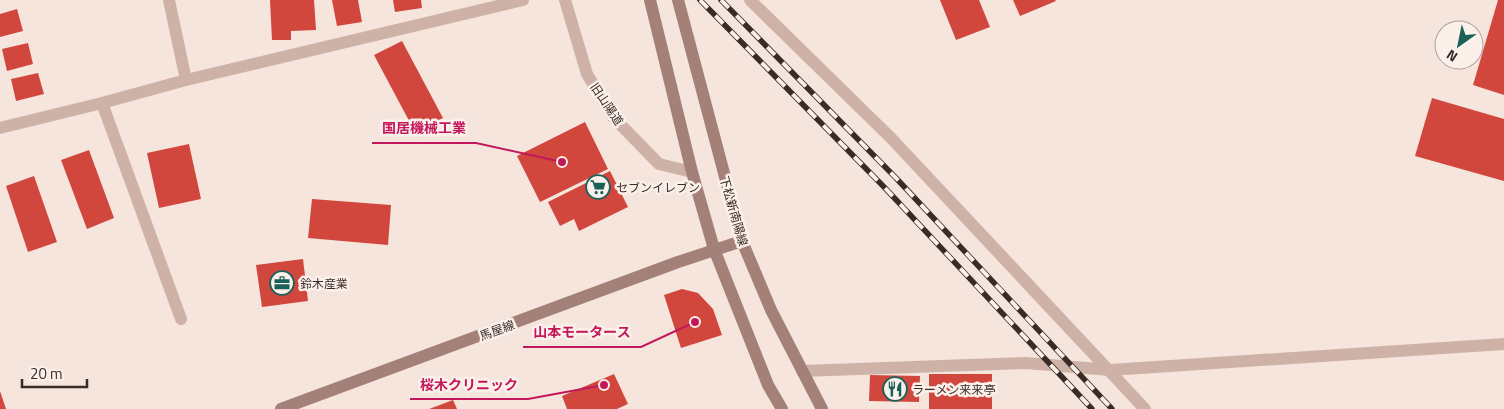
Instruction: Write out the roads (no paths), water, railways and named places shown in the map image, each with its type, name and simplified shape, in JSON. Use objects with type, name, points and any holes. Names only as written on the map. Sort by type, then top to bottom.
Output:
[{"type":"main road","points":[[650,0],[692,172],[714,249],[768,385],[782,409]]},
{"type":"main road","name":"下松新南陽線","points":[[678,0],[742,241],[771,310],[822,409]]},
{"type":"main road","name":"馬屋線","points":[[281,409],[714,249],[742,241]]},
{"type":"street","points":[[169,0],[186,80]]},
{"type":"street","points":[[0,128],[186,80],[523,0]]},
{"type":"street","name":"旧山陽道","points":[[565,0],[587,74],[613,117],[659,164],[692,172]]},
{"type":"street","points":[[750,0],[891,138],[1145,409]]},
{"type":"street","points":[[102,103],[181,319]]},
{"type":"street","points":[[802,370],[1026,364],[1110,370],[1504,344]]},
{"type":"railway","points":[[700,0],[885,188],[1092,409]]},
{"type":"railway","points":[[721,0],[896,178],[1112,409]]},
{"type":"place","name":"国居機械工業","points":[[562,162]]},
{"type":"place","name":"セブンイレブン","points":[[598,187]]},
{"type":"place","name":"鈴木産業","points":[[282,283]]},
{"type":"place","name":"山本モータース","points":[[695,322]]},
{"type":"place","name":"桜木クリニック","points":[[604,385]]},
{"type":"place","name":"ラーメン来来亭","points":[[895,389]]}]
